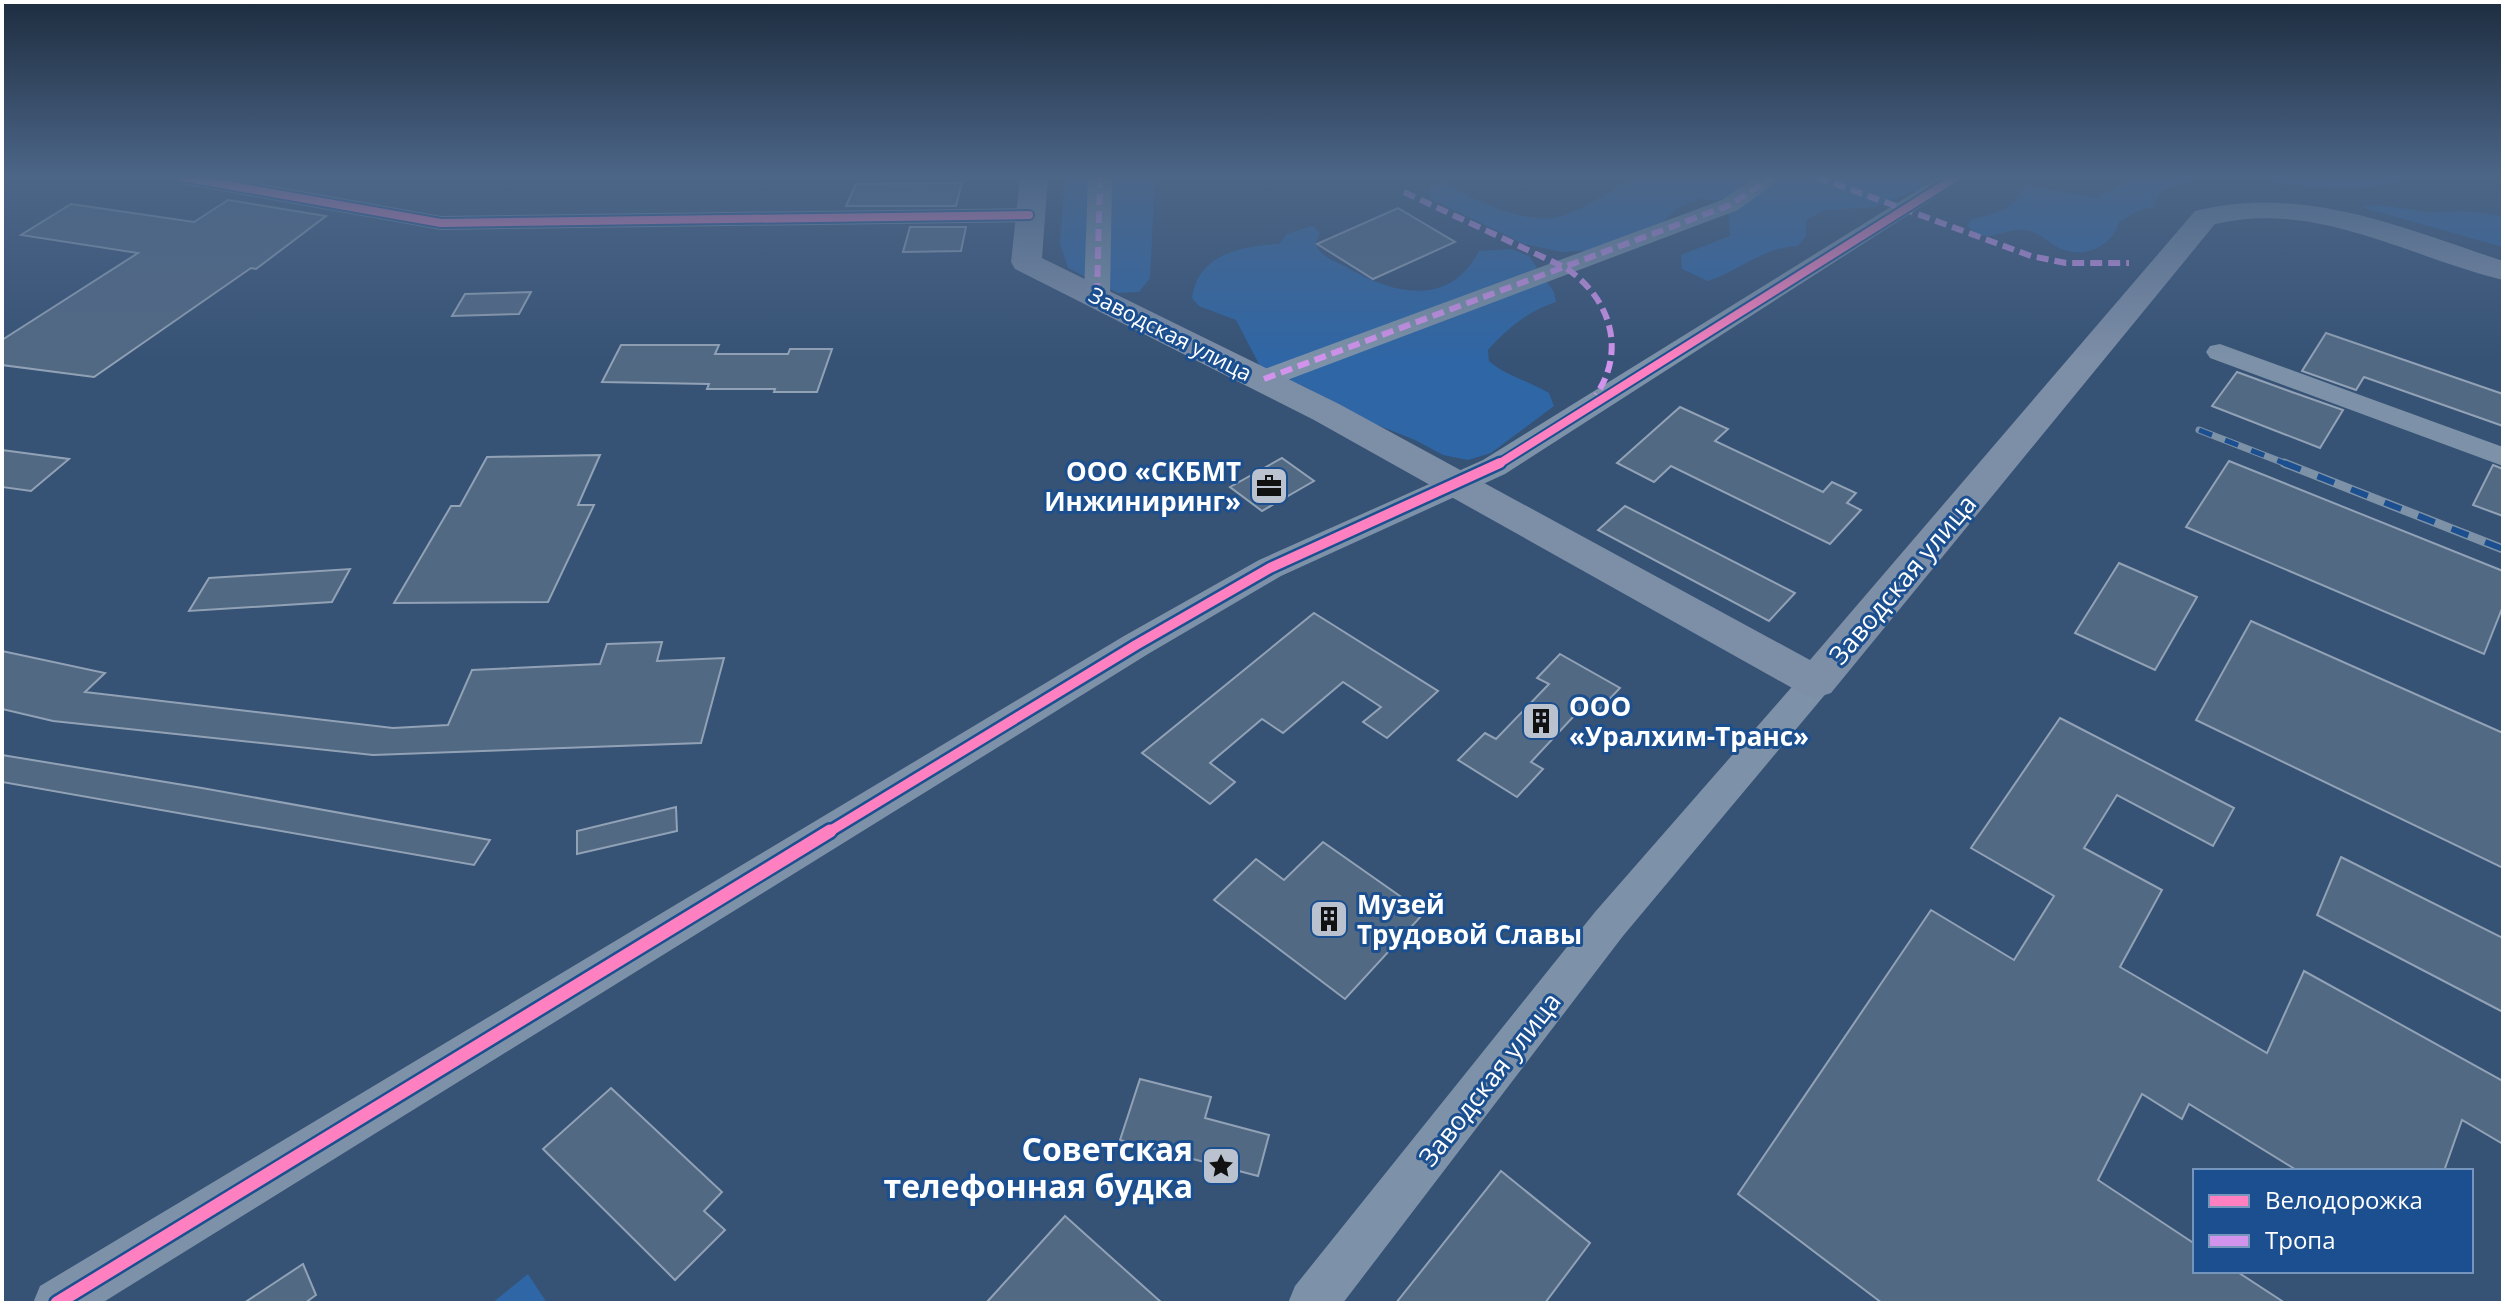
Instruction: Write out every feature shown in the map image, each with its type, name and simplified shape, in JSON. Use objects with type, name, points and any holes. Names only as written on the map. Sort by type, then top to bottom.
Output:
[{"type":"main road","name":"Заводская улица","points":[[1028,238],[1026,262],[1264,379],[1816,682],[2184,238]]},
{"type":"main road","name":"Заводская улица","points":[[2398,238],[2503,271]]},
{"type":"street","points":[[1097,295],[1098,238]]},
{"type":"street","points":[[1264,379],[1642,238]]},
{"type":"street","points":[[57,1303],[1105,664],[1270,568],[1494,467],[1859,238]]},
{"type":"street","points":[[2220,352],[2503,457]]},
{"type":"street","name":"Заводская улица","points":[[1312,1303],[1609,924],[1816,682]]},
{"type":"shaded area","points":[[1060,238],[1152,238],[1150,278],[1139,292],[1118,293],[1068,268]]},
{"type":"shaded area","points":[[1284,238],[1318,238],[1315,244],[1326,256],[1367,278],[1385,285],[1420,291],[1453,281],[1467,269],[1479,251],[1512,249],[1529,256],[1554,292],[1556,302],[1527,315],[1511,328],[1488,350],[1489,361],[1549,393],[1554,406],[1491,453],[1468,460],[1443,455],[1415,440],[1342,411],[1307,388],[1262,370],[1236,320],[1199,306],[1192,298],[1196,283],[1212,262],[1236,250],[1279,244]]},
{"type":"shaded area","points":[[1512,238],[1622,238],[1590,250],[1562,252],[1524,244]]},
{"type":"shaded area","points":[[1725,238],[1804,238],[1798,246],[1774,250],[1708,281],[1682,269],[1681,255]]},
{"type":"shaded area","points":[[2044,238],[2110,238],[2090,251],[2073,252]]},
{"type":"shaded area","points":[[2471,238],[2503,238],[2503,247]]},
{"type":"shaded area","points":[[528,1274],[547,1303],[492,1303]]},
{"type":"building","points":[[40,238],[297,238],[256,269],[251,268],[94,377],[2,365],[2,340],[138,253]]},
{"type":"building","points":[[907,238],[964,238],[961,251],[903,252]]},
{"type":"building","points":[[1331,238],[1448,238],[1455,242],[1373,279],[1317,244]]},
{"type":"building","points":[[531,292],[519,314],[452,316],[465,294]]},
{"type":"building","points":[[2326,333],[2503,394],[2503,426],[2364,377],[2356,390],[2302,371]]},
{"type":"building","points":[[621,345],[719,345],[715,354],[788,354],[790,349],[832,349],[817,392],[774,392],[775,389],[707,389],[709,384],[602,382]]},
{"type":"building","points":[[2237,372],[2343,410],[2320,448],[2212,406]]},
{"type":"building","points":[[1680,407],[1728,429],[1715,441],[1823,492],[1832,482],[1856,493],[1847,503],[1861,510],[1830,544],[1671,466],[1654,482],[1617,463]]},
{"type":"building","points":[[2,450],[69,459],[31,491],[2,487]]},
{"type":"building","points":[[600,455],[578,505],[594,505],[548,602],[394,603],[451,506],[460,506],[487,457]]},
{"type":"building","points":[[1282,458],[1314,481],[1262,511],[1230,487]]},
{"type":"building","points":[[2229,461],[2503,571],[2503,606],[2484,654],[2186,527]]},
{"type":"building","points":[[2493,465],[2503,469],[2503,516],[2473,505]]},
{"type":"building","points":[[1625,506],[1795,593],[1769,621],[1598,530]]},
{"type":"building","points":[[2119,563],[2197,597],[2155,670],[2075,633]]},
{"type":"building","points":[[350,569],[332,602],[189,611],[209,578]]},
{"type":"building","points":[[1314,613],[1438,691],[1387,738],[1363,722],[1381,707],[1343,682],[1283,733],[1262,719],[1210,763],[1235,782],[1210,804],[1142,753]]},
{"type":"building","points":[[2251,621],[2503,733],[2503,868],[2196,720]]},
{"type":"building","points":[[662,642],[657,661],[724,658],[701,743],[373,755],[53,721],[2,709],[2,651],[105,673],[85,692],[393,728],[448,725],[472,670],[600,664],[607,644]]},
{"type":"building","name":"ООО «Уралхим-Транс»","points":[[1560,654],[1620,688],[1599,710],[1586,703],[1531,762],[1543,769],[1517,797],[1458,760],[1485,733],[1496,739],[1549,684],[1537,678]]},
{"type":"building","points":[[2060,718],[2234,808],[2213,846],[2117,795],[2084,848],[2162,890],[2120,967],[2267,1053],[2304,971],[2503,1081],[2503,1144],[2462,1120],[2445,1169],[2295,1169],[2189,1104],[2182,1119],[2142,1094],[2098,1180],[2193,1243],[2193,1273],[2239,1273],[2285,1303],[1882,1303],[1738,1194],[1931,910],[2014,960],[2054,896],[1971,848]]},
{"type":"building","points":[[2,755],[490,840],[474,865],[2,782]]},
{"type":"building","points":[[676,807],[677,831],[577,854],[577,831]]},
{"type":"building","name":"Музей Трудовой Славы","points":[[1323,842],[1424,913],[1345,999],[1214,900],[1256,859],[1284,880]]},
{"type":"building","points":[[2341,857],[2503,938],[2503,1012],[2317,915]]},
{"type":"building","points":[[1140,1079],[1211,1097],[1205,1118],[1269,1135],[1258,1176],[1120,1140]]},
{"type":"building","points":[[611,1088],[722,1192],[704,1211],[725,1230],[675,1280],[543,1149]]},
{"type":"building","points":[[1501,1171],[1590,1243],[1545,1303],[1396,1303]]},
{"type":"building","points":[[1065,1216],[1162,1303],[986,1303]]},
{"type":"building","points":[[303,1264],[316,1295],[305,1303],[244,1303]]},
{"type":"railway","points":[[2199,430],[2289,465]]},
{"type":"railway","points":[[2284,463],[2503,549]]},
{"type":"marked path","points":[[1097,295],[1098,238]]},
{"type":"marked path","points":[[1499,238],[1564,267],[1580,280],[1597,301],[1611,327],[1614,355],[1605,382],[1596,395]]},
{"type":"marked path","points":[[1264,379],[1642,238]]},
{"type":"marked path","points":[[1982,238],[2031,256],[2066,263],[2129,263]]},
{"type":"cycle path","points":[[57,1303],[1136,645],[1270,568],[1494,467],[1859,238]]},
{"type":"place","name":"ООО «СКБМТ Инжиниринг»","points":[[1269,486]]},
{"type":"place","name":"ООО «Уралхим-Транс»","points":[[1541,721]]},
{"type":"place","name":"Музей Трудовой Славы","points":[[1329,919]]},
{"type":"place","name":"Советская телефонная будка","points":[[1221,1166]]}]
